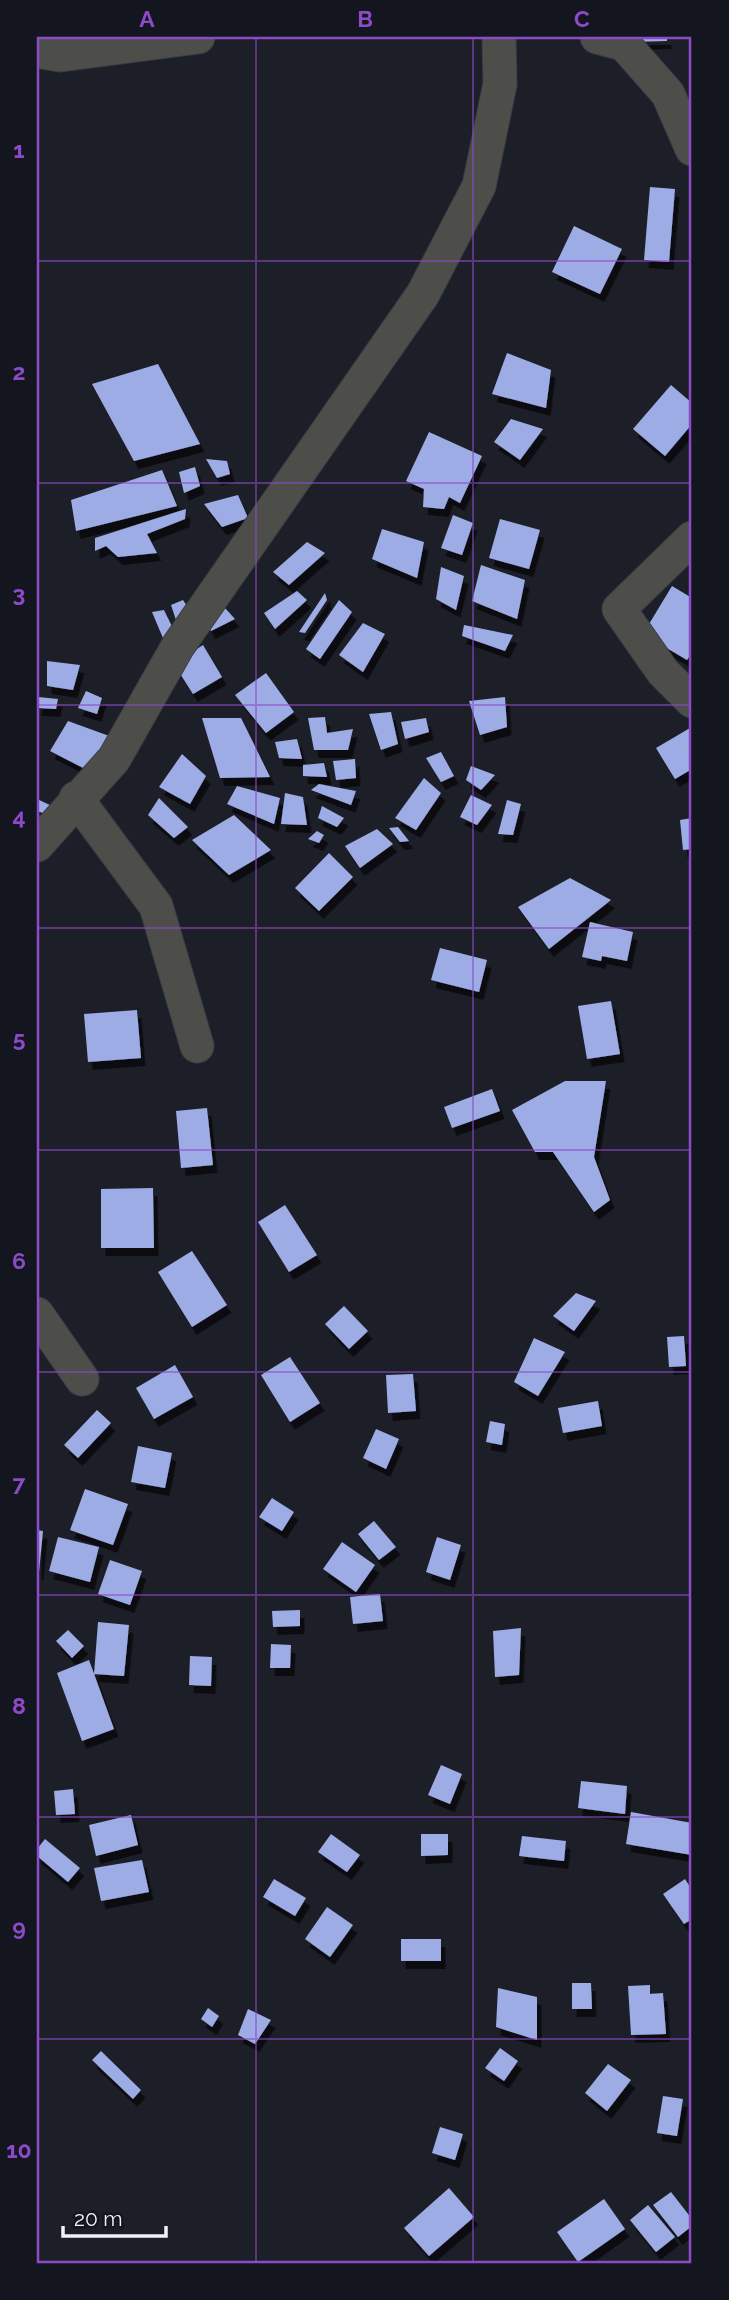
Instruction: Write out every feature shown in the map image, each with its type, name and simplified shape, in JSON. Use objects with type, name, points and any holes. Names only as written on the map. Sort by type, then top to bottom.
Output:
[{"type":"street","points":[[37,51],[60,55],[198,37]]},
{"type":"street","points":[[37,845],[76,798],[114,759],[178,646],[423,294],[479,186],[499,84],[499,37]]},
{"type":"street","points":[[597,37],[624,44],[668,94],[692,149]]},
{"type":"street","points":[[692,538],[619,609],[663,672],[692,701]]},
{"type":"street","points":[[76,798],[156,906],[197,1045]]},
{"type":"street","points":[[37,1314],[82,1380]]},
{"type":"building","points":[[633,37],[667,37],[667,41],[633,42]]},
{"type":"building","points":[[650,187],[675,189],[669,262],[644,260]]},
{"type":"building","points":[[574,226],[622,249],[600,294],[552,272]]},
{"type":"building","points":[[507,353],[551,370],[546,408],[492,394]]},
{"type":"building","points":[[158,364],[200,444],[134,461],[92,384]]},
{"type":"building","points":[[671,385],[692,403],[692,424],[665,456],[633,429]]},
{"type":"building","points":[[511,419],[543,429],[520,460],[494,442]]},
{"type":"building","points":[[429,432],[482,456],[460,503],[449,497],[444,509],[423,507],[424,489],[406,481]]},
{"type":"building","points":[[206,459],[227,461],[230,474],[217,478]]},
{"type":"building","points":[[195,467],[200,486],[184,493],[179,472]]},
{"type":"building","points":[[162,470],[177,506],[76,531],[71,500]]},
{"type":"building","points":[[238,495],[248,518],[222,527],[204,504]]},
{"type":"building","points":[[186,509],[185,519],[147,534],[157,553],[118,557],[106,546],[95,551],[95,538]]},
{"type":"building","points":[[453,515],[473,523],[462,555],[441,548]]},
{"type":"building","points":[[500,519],[540,530],[529,569],[489,558]]},
{"type":"building","points":[[382,529],[424,542],[417,578],[372,559]]},
{"type":"building","points":[[307,542],[325,553],[289,585],[273,572]]},
{"type":"building","points":[[481,565],[525,580],[517,619],[472,601]]},
{"type":"building","points":[[441,567],[464,576],[456,610],[436,599]]},
{"type":"building","points":[[672,586],[692,598],[692,652],[687,660],[643,634]]},
{"type":"building","points":[[297,591],[307,600],[275,629],[264,613]]},
{"type":"building","points":[[325,593],[327,600],[305,633],[299,632]]},
{"type":"building","points":[[183,600],[193,615],[177,623],[171,605]]},
{"type":"building","points":[[339,600],[352,612],[320,659],[306,649]]},
{"type":"building","points":[[225,608],[235,619],[211,631],[206,622]]},
{"type":"building","points":[[164,610],[178,639],[168,650],[152,612]]},
{"type":"building","points":[[363,623],[385,634],[363,672],[339,655]]},
{"type":"building","points":[[464,625],[513,635],[505,651],[462,636]]},
{"type":"building","points":[[203,645],[222,677],[193,694],[174,664]]},
{"type":"building","points":[[47,661],[80,665],[73,690],[47,686]]},
{"type":"building","points":[[266,673],[294,712],[266,733],[235,695]]},
{"type":"building","points":[[86,691],[102,698],[97,714],[78,708]]},
{"type":"building","points":[[38,697],[58,699],[56,709],[37,708]]},
{"type":"building","points":[[505,697],[507,727],[480,735],[469,701]]},
{"type":"building","points":[[391,712],[398,744],[381,750],[369,714]]},
{"type":"building","points":[[325,717],[327,733],[353,729],[348,750],[314,750],[308,718]]},
{"type":"building","points":[[202,718],[241,718],[270,777],[220,778]]},
{"type":"building","points":[[426,718],[429,732],[405,739],[401,722]]},
{"type":"building","points":[[68,721],[112,737],[95,774],[50,751]]},
{"type":"building","points":[[690,728],[692,769],[675,779],[656,748]]},
{"type":"building","points":[[297,739],[302,759],[279,758],[275,742]]},
{"type":"building","points":[[441,752],[454,776],[441,782],[426,758]]},
{"type":"building","points":[[182,754],[206,776],[190,804],[159,787]]},
{"type":"building","points":[[355,759],[356,778],[336,780],[333,761]]},
{"type":"building","points":[[324,763],[327,777],[303,776],[303,765]]},
{"type":"building","points":[[471,766],[495,775],[481,790],[466,780]]},
{"type":"building","points":[[424,778],[441,793],[416,830],[395,818]]},
{"type":"building","points":[[319,784],[356,791],[351,805],[311,790]]},
{"type":"building","points":[[237,786],[280,798],[274,824],[227,804]]},
{"type":"building","points":[[285,793],[303,797],[307,825],[281,824]]},
{"type":"building","points":[[471,795],[492,805],[477,825],[460,817]]},
{"type":"building","points":[[159,798],[188,827],[174,838],[148,815]]},
{"type":"building","points":[[37,799],[54,807],[49,815],[37,811]]},
{"type":"building","points":[[507,800],[521,804],[513,835],[498,834]]},
{"type":"building","points":[[322,806],[344,818],[337,827],[318,818]]},
{"type":"building","points":[[234,815],[271,850],[229,875],[192,840]]},
{"type":"building","points":[[692,818],[692,849],[683,850],[680,820]]},
{"type":"building","points":[[398,827],[409,841],[400,842],[389,828]]},
{"type":"building","points":[[377,829],[393,844],[360,868],[345,846]]},
{"type":"building","points":[[317,831],[324,835],[319,843],[308,839]]},
{"type":"building","points":[[329,853],[353,877],[319,911],[295,888]]},
{"type":"building","points":[[570,878],[611,900],[549,949],[518,907]]},
{"type":"building","points":[[590,922],[633,932],[627,961],[602,956],[601,961],[582,957]]},
{"type":"building","points":[[440,948],[487,960],[479,992],[431,980]]},
{"type":"building","points":[[611,1001],[620,1054],[587,1059],[578,1006]]},
{"type":"building","points":[[137,1010],[141,1058],[88,1062],[84,1014]]},
{"type":"building","points":[[565,1081],[606,1081],[594,1157],[610,1200],[594,1212],[553,1152],[535,1152],[512,1110]]},
{"type":"building","points":[[492,1089],[500,1111],[452,1128],[444,1107]]},
{"type":"building","points":[[207,1108],[213,1165],[181,1168],[176,1111]]},
{"type":"building","points":[[153,1188],[154,1248],[101,1248],[101,1189]]},
{"type":"building","points":[[285,1205],[317,1255],[289,1272],[258,1222]]},
{"type":"building","points":[[192,1251],[227,1305],[192,1327],[158,1272]]},
{"type":"building","points":[[576,1293],[596,1301],[574,1331],[553,1316]]},
{"type":"building","points":[[344,1306],[368,1331],[349,1349],[325,1324]]},
{"type":"building","points":[[684,1336],[686,1366],[669,1367],[667,1337]]},
{"type":"building","points":[[534,1338],[565,1352],[538,1396],[514,1382]]},
{"type":"building","points":[[290,1357],[320,1403],[290,1422],[261,1375]]},
{"type":"building","points":[[175,1365],[193,1397],[154,1419],[136,1388]]},
{"type":"building","points":[[413,1374],[416,1411],[388,1413],[386,1375]]},
{"type":"building","points":[[598,1401],[602,1426],[563,1433],[558,1408]]},
{"type":"building","points":[[97,1410],[111,1423],[78,1458],[64,1445]]},
{"type":"building","points":[[490,1421],[505,1424],[502,1445],[486,1442]]},
{"type":"building","points":[[376,1429],[399,1439],[386,1469],[363,1458]]},
{"type":"building","points":[[138,1446],[172,1453],[165,1488],[131,1482]]},
{"type":"building","points":[[85,1489],[128,1504],[113,1545],[70,1530]]},
{"type":"building","points":[[272,1498],[294,1512],[282,1531],[259,1517]]},
{"type":"building","points":[[374,1521],[396,1547],[379,1560],[358,1534]]},
{"type":"building","points":[[37,1530],[43,1531],[39,1572],[37,1572]]},
{"type":"building","points":[[58,1537],[99,1547],[90,1582],[49,1571]]},
{"type":"building","points":[[437,1537],[461,1545],[450,1580],[426,1572]]},
{"type":"building","points":[[342,1542],[375,1565],[356,1592],[323,1569]]},
{"type":"building","points":[[110,1560],[142,1571],[130,1605],[98,1594]]},
{"type":"building","points":[[380,1594],[383,1621],[353,1624],[350,1597]]},
{"type":"building","points":[[300,1610],[300,1626],[273,1627],[272,1611]]},
{"type":"building","points":[[98,1622],[129,1625],[124,1676],[94,1674]]},
{"type":"building","points":[[521,1628],[519,1675],[495,1677],[493,1631]]},
{"type":"building","points":[[68,1630],[84,1646],[72,1658],[56,1641]]},
{"type":"building","points":[[271,1644],[291,1645],[290,1668],[270,1668]]},
{"type":"building","points":[[190,1656],[212,1657],[211,1686],[189,1685]]},
{"type":"building","points":[[89,1660],[114,1729],[82,1741],[57,1673]]},
{"type":"building","points":[[441,1765],[462,1774],[450,1804],[428,1795]]},
{"type":"building","points":[[581,1781],[627,1786],[625,1814],[578,1808]]},
{"type":"building","points":[[73,1789],[75,1814],[56,1815],[54,1791]]},
{"type":"building","points":[[631,1812],[692,1823],[692,1855],[626,1844]]},
{"type":"building","points":[[131,1815],[138,1845],[96,1856],[89,1825]]},
{"type":"building","points":[[331,1834],[360,1855],[347,1872],[318,1852]]},
{"type":"building","points":[[421,1834],[448,1834],[448,1855],[421,1856]]},
{"type":"building","points":[[522,1836],[566,1841],[564,1861],[519,1856]]},
{"type":"building","points":[[45,1839],[80,1868],[68,1882],[37,1856],[37,1849]]},
{"type":"building","points":[[142,1860],[149,1892],[101,1901],[94,1868]]},
{"type":"building","points":[[274,1879],[306,1898],[295,1916],[263,1897]]},
{"type":"building","points":[[685,1879],[692,1890],[692,1919],[684,1924],[663,1894]]},
{"type":"building","points":[[327,1907],[353,1925],[330,1957],[305,1939]]},
{"type":"building","points":[[401,1939],[441,1939],[441,1961],[401,1961]]},
{"type":"building","points":[[572,1983],[591,1983],[592,2009],[572,2009]]},
{"type":"building","points":[[650,1985],[650,1994],[663,1993],[666,2034],[631,2035],[628,1986]]},
{"type":"building","points":[[498,1988],[537,1997],[537,2040],[496,2027]]},
{"type":"building","points":[[208,2008],[219,2016],[212,2027],[201,2019]]},
{"type":"building","points":[[248,2009],[271,2020],[255,2044],[238,2035]]},
{"type":"building","points":[[500,2048],[518,2061],[504,2081],[485,2068]]},
{"type":"building","points":[[101,2051],[141,2090],[133,2099],[92,2060]]},
{"type":"building","points":[[608,2064],[631,2080],[607,2111],[585,2093]]},
{"type":"building","points":[[663,2096],[683,2099],[677,2136],[657,2133]]},
{"type":"building","points":[[440,2127],[463,2134],[455,2160],[432,2153]]},
{"type":"building","points":[[449,2188],[474,2217],[429,2256],[404,2228]]},
{"type":"building","points":[[671,2192],[692,2219],[692,2226],[678,2237],[653,2205]]},
{"type":"building","points":[[604,2199],[625,2229],[578,2262],[557,2232]]},
{"type":"building","points":[[648,2205],[675,2237],[656,2252],[630,2220]]}]
